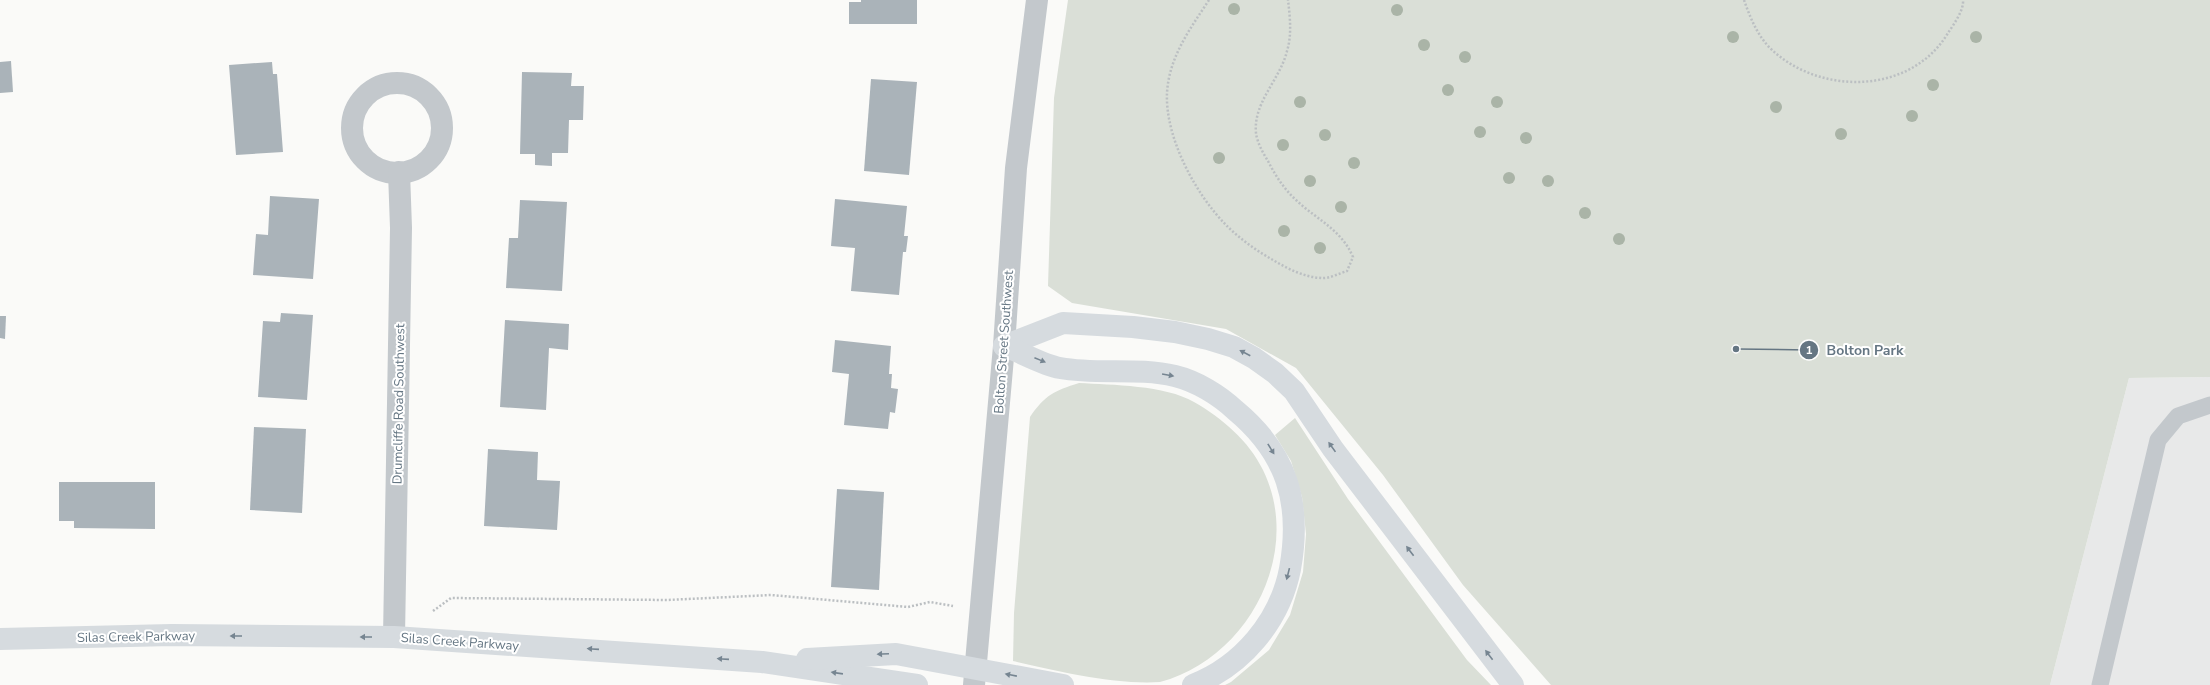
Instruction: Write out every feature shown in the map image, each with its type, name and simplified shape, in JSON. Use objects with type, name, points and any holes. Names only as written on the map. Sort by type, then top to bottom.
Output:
[{"type":"main road","points":[[1004,346],[1063,323],[1133,327],[1175,332],[1208,339],[1234,347],[1254,358],[1275,374],[1294,392],[1333,449],[1514,685]]},
{"type":"main road","points":[[1004,346],[1060,368],[1150,372],[1183,379],[1203,388],[1228,403],[1252,424],[1270,446],[1277,458],[1283,470],[1291,495],[1294,520],[1293,550],[1288,577],[1271,616],[1248,650],[1228,666],[1208,679],[1193,685]]},
{"type":"main road","name":"Silas Creek Parkway","points":[[0,639],[172,635],[394,637],[762,662],[917,685]]},
{"type":"main road","points":[[762,662],[896,654],[1063,685]]},
{"type":"street","name":"Bolton Street Southwest","points":[[974,685],[979,609],[1004,346],[1016,168],[1037,0]]},
{"type":"street","points":[[399,83],[414,86],[426,93],[436,104],[442,118],[442,133],[438,147],[430,159],[418,168],[399,172],[389,172],[374,166],[363,157],[356,144],[352,130],[354,115],[360,102],[371,91],[384,84],[399,83]]},
{"type":"street","name":"Drumcliffe Road Southwest","points":[[394,637],[401,228],[399,172]]},
{"type":"lane","points":[[2100,685],[2158,440],[2178,416],[2210,405]]},
{"type":"path","points":[[1209,0],[1174,58],[1168,100],[1169,123],[1178,150],[1198,189],[1227,226],[1260,252],[1293,272],[1322,278],[1347,271],[1353,257],[1347,244],[1338,232],[1318,219],[1295,199],[1282,184],[1263,152],[1256,133],[1257,117],[1262,99],[1287,52],[1290,36],[1288,0]]},
{"type":"path","points":[[1744,0],[1756,28],[1770,47],[1786,61],[1808,74],[1830,80],[1852,82],[1875,81],[1893,76],[1918,65],[1933,52],[1946,37],[1956,20],[1963,0]]},
{"type":"path","points":[[432,611],[451,598],[667,600],[772,595],[908,607],[930,602],[979,609]]},
{"type":"shaded area","points":[[1068,0],[2210,0],[2210,377],[2129,378],[2050,685],[1551,685],[1463,585],[1383,475],[1296,368],[1226,329],[1072,303],[1048,286],[1054,98]]},
{"type":"shaded area","points":[[2210,377],[2210,685],[2050,685],[2129,378]]},
{"type":"shaded area","points":[[1079,383],[1122,385],[1154,389],[1182,396],[1204,408],[1234,431],[1250,449],[1263,470],[1274,502],[1276,535],[1271,568],[1260,599],[1242,627],[1219,651],[1191,670],[1160,682],[1105,679],[1067,673],[1013,661],[1014,613],[1030,417],[1040,404],[1056,391]]},
{"type":"shaded area","points":[[1295,418],[1348,499],[1467,660],[1491,685],[1225,685],[1231,682],[1269,650],[1290,615],[1303,572],[1306,534],[1302,497],[1291,461],[1275,435]]},
{"type":"building","points":[[861,0],[917,0],[917,24],[849,24],[849,2],[861,2]]},
{"type":"building","points":[[11,61],[13,92],[0,93],[0,62]]},
{"type":"building","points":[[272,62],[273,74],[277,74],[283,152],[236,155],[229,65]]},
{"type":"building","points":[[522,72],[572,73],[571,86],[584,86],[583,120],[569,120],[568,153],[552,153],[552,166],[535,165],[535,154],[520,154]]},
{"type":"building","points":[[871,79],[917,82],[909,175],[864,171]]},
{"type":"building","points":[[270,196],[319,199],[313,279],[253,275],[256,234],[268,235]]},
{"type":"building","points":[[835,199],[907,206],[904,236],[908,236],[906,252],[903,252],[899,295],[851,291],[855,248],[831,246]]},
{"type":"building","points":[[520,200],[567,202],[562,291],[506,288],[509,238],[518,238]]},
{"type":"building","points":[[281,313],[313,315],[307,400],[258,397],[263,321],[280,322]]},
{"type":"building","points":[[0,316],[6,316],[5,339],[0,338]]},
{"type":"building","points":[[505,320],[569,324],[568,350],[549,348],[546,410],[500,407]]},
{"type":"building","points":[[835,340],[891,346],[889,374],[892,374],[891,388],[898,389],[895,413],[890,412],[888,429],[844,425],[849,374],[832,372]]},
{"type":"building","points":[[254,427],[306,429],[302,513],[250,510]]},
{"type":"building","points":[[488,449],[538,452],[537,480],[560,481],[557,530],[484,526]]},
{"type":"building","points":[[59,482],[155,482],[155,529],[74,528],[74,521],[59,521]]},
{"type":"building","points":[[837,489],[884,492],[879,590],[831,587]]},
{"type":"place","name":"Bolton Park","points":[[1736,349]]}]
